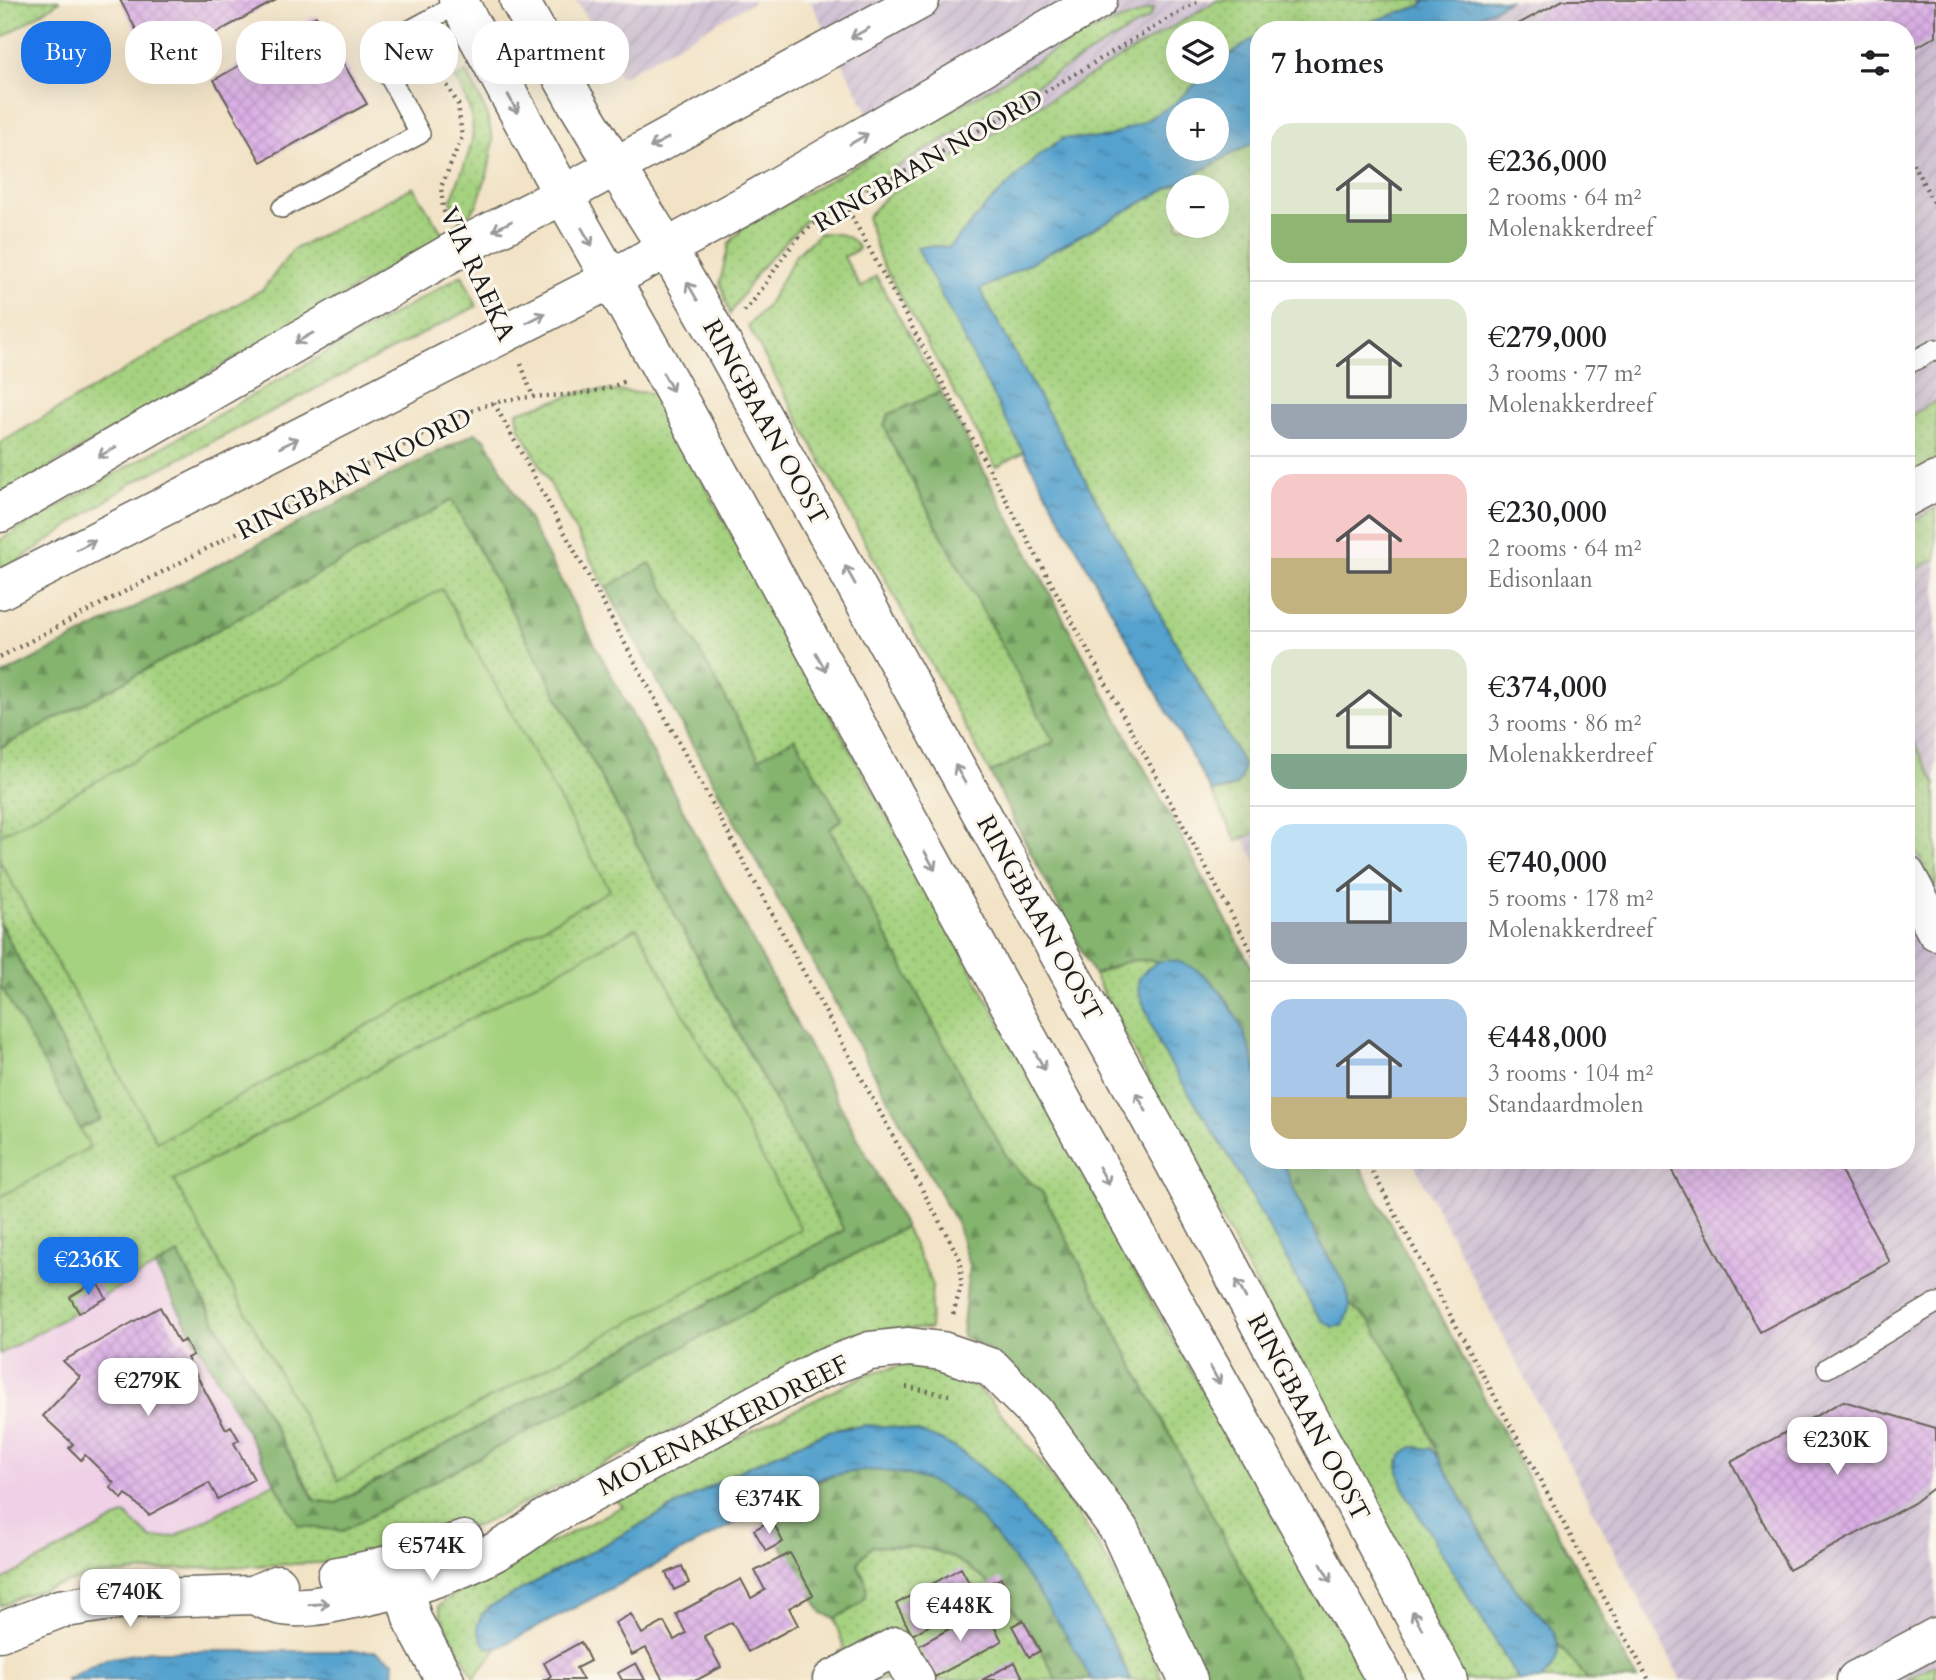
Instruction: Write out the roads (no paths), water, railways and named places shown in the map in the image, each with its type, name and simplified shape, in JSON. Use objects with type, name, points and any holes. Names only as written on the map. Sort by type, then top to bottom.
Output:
[{"type":"main road","points":[[519,0],[615,166]]},
{"type":"main road","points":[[0,513],[461,247],[563,195],[920,0]]},
{"type":"main road","name":"RINGBAAN NOORD","points":[[0,590],[611,279],[908,112],[1098,0]]},
{"type":"main road","points":[[459,1],[1070,1117],[1386,1680]]},
{"type":"main road","name":"RINGBAAN OOST","points":[[615,166],[715,330],[1174,1162],[1448,1680]]},
{"type":"main road","points":[[1915,492],[1936,481]]},
{"type":"main road","points":[[1915,892],[1936,931]]},
{"type":"main road","name":"MOLENAKKERDREEF","points":[[0,1632],[59,1609],[124,1599],[253,1595],[283,1606],[325,1604],[399,1576],[479,1561],[517,1541],[546,1518],[819,1370],[870,1351],[909,1347],[942,1351],[992,1368],[1035,1412],[1120,1531],[1188,1680]]},
{"type":"main road","points":[[399,1576],[413,1621],[445,1680]]},
{"type":"main road","points":[[1856,1680],[1936,1637]]},
{"type":"main road","points":[[832,1680],[897,1646],[915,1680]]},
{"type":"lane","points":[[282,208],[420,134],[375,49],[459,1]]},
{"type":"lane","points":[[1915,360],[1936,349]]},
{"type":"lane","points":[[1827,1368],[1936,1303]]},
{"type":"water","points":[[1426,0],[1509,0],[1472,21],[1372,21],[1421,6]]},
{"type":"water","points":[[1250,40],[1250,144],[1229,156],[1229,98],[1180,98],[1195,84],[1229,84],[1229,55]]},
{"type":"water","points":[[1166,108],[1166,161],[1219,161],[1193,175],[1166,175],[1166,190],[980,290],[1243,764],[1238,783],[1230,788],[1211,791],[999,407],[917,248],[950,247],[987,205],[1039,155],[1064,138],[1105,138],[1143,122]]},
{"type":"water","points":[[1159,961],[1175,961],[1191,967],[1220,991],[1241,1026],[1250,1049],[1250,1169],[1286,1169],[1302,1209],[1348,1293],[1350,1303],[1343,1325],[1333,1327],[1323,1321],[1313,1308],[1232,1161],[1160,1047],[1138,990],[1139,978]]},
{"type":"water","points":[[867,1425],[904,1429],[940,1440],[968,1457],[996,1481],[1024,1511],[1076,1581],[1130,1680],[1091,1680],[1071,1642],[1036,1589],[997,1538],[964,1503],[952,1493],[920,1478],[887,1471],[853,1472],[819,1479],[498,1648],[487,1647],[482,1641],[478,1630],[479,1621],[491,1606],[747,1467],[828,1431]]},
{"type":"water","points":[[1412,1447],[1432,1449],[1514,1587],[1550,1626],[1557,1642],[1557,1658],[1541,1680],[1519,1680],[1516,1677],[1408,1497],[1400,1476],[1399,1463],[1405,1452]]},
{"type":"water","points":[[150,1651],[375,1651],[394,1662],[393,1680],[65,1680],[106,1659]]}]
